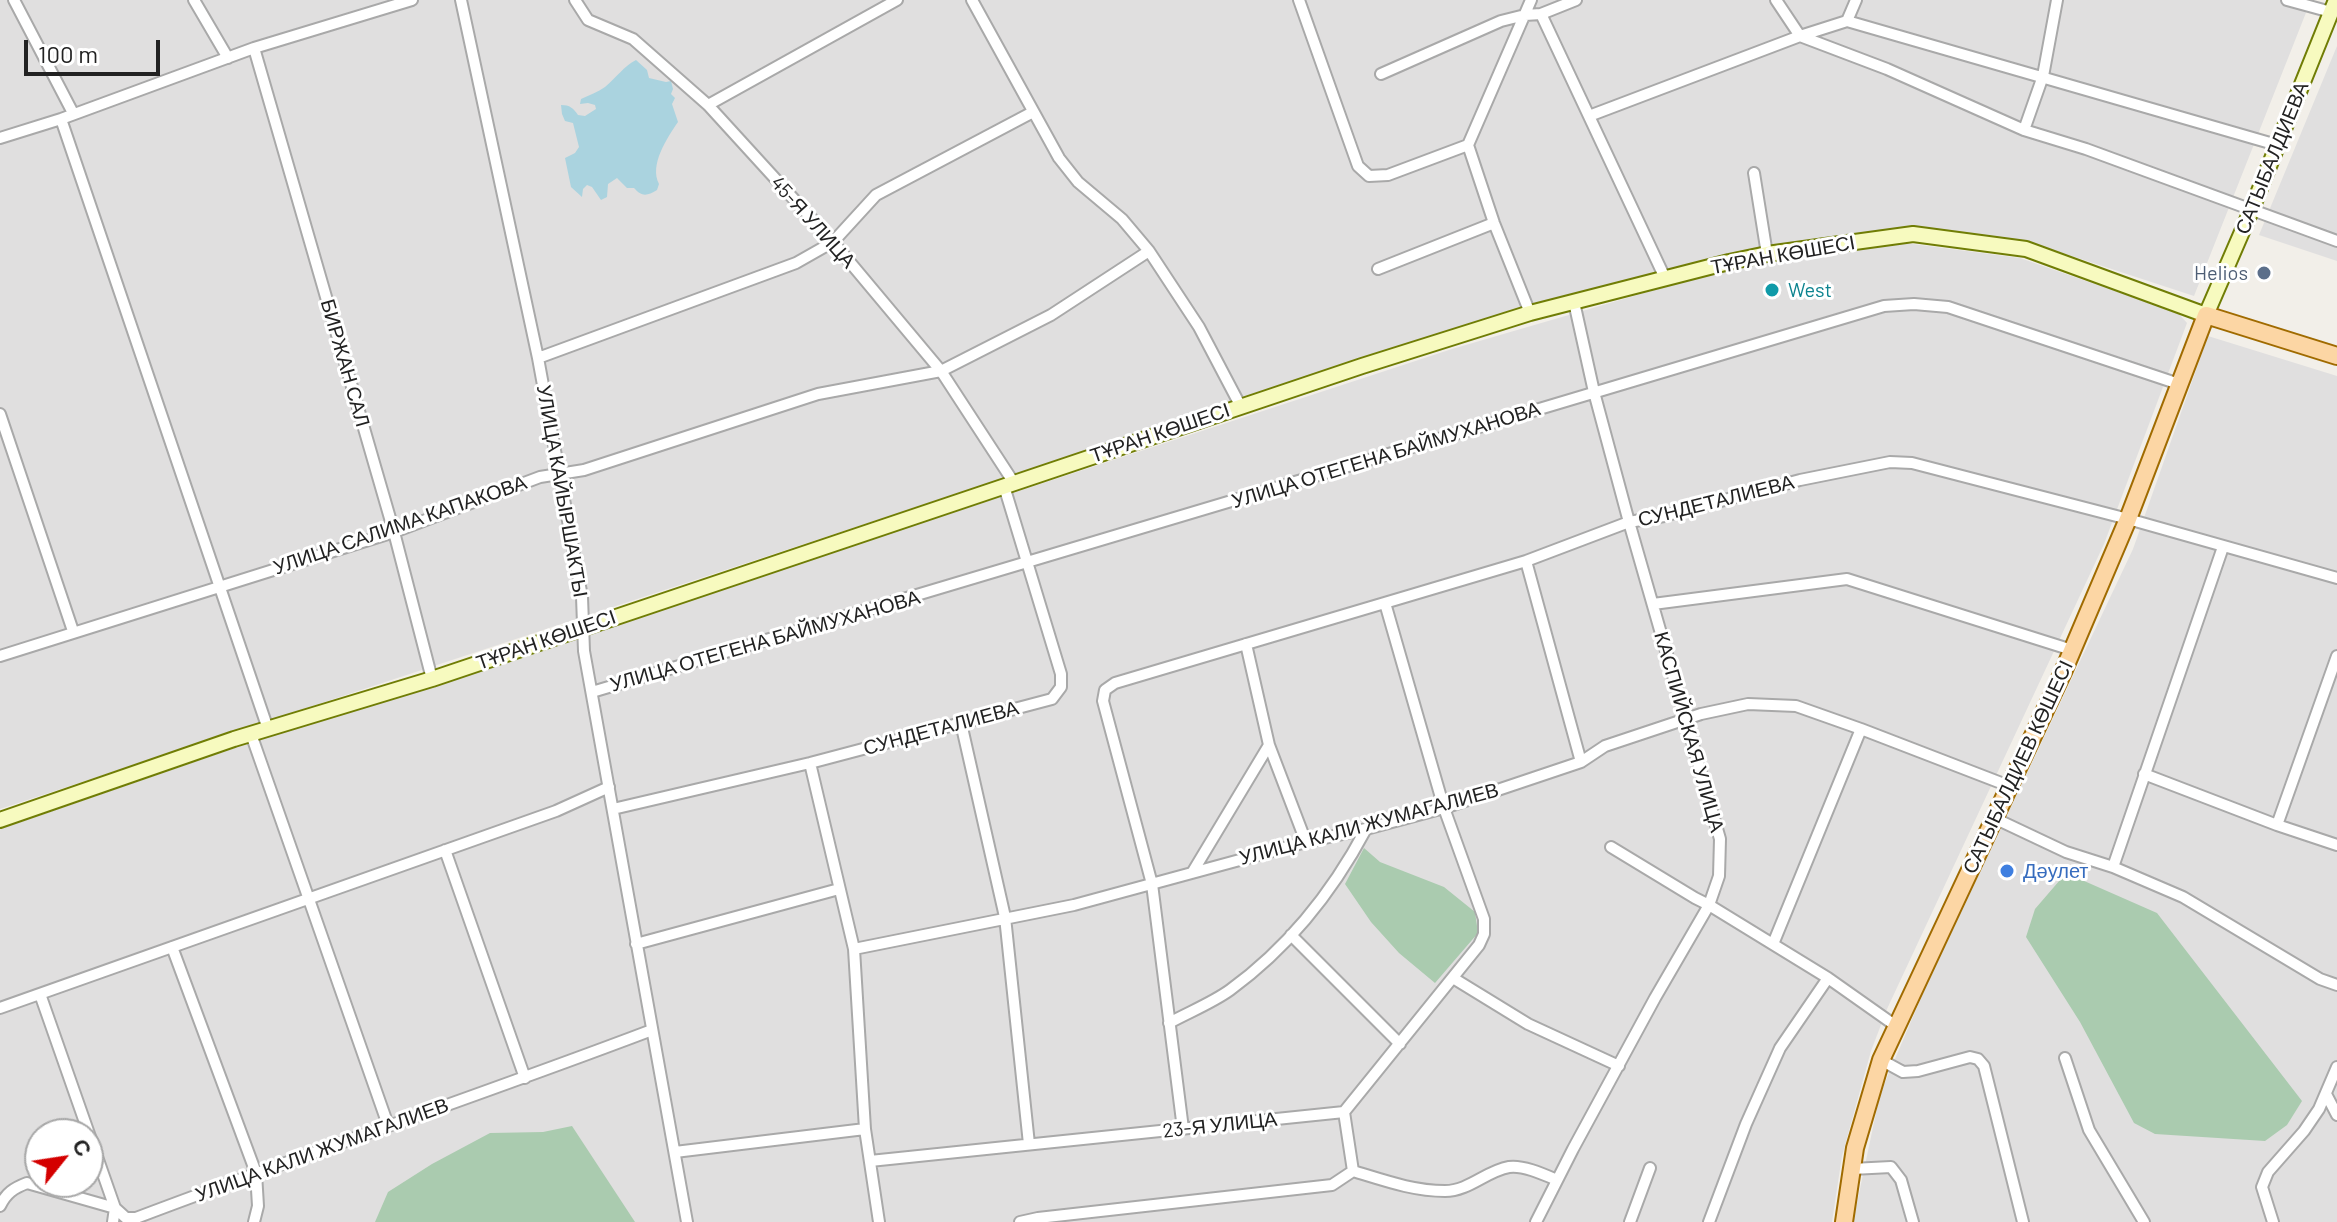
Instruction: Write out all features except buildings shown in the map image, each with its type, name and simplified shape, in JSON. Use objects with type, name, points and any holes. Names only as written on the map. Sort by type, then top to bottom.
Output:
[{"type":"main road","name":"ТҰРАН КӨШЕСІ","points":[[2206,315],[2337,356]]},
{"type":"main road","name":"САТЫБАЛДИЕВ КӨШЕСІ","points":[[1844,1222],[1855,1148],[1881,1060],[2072,650],[2128,519],[2206,315]]},
{"type":"street","points":[[14,0],[73,113]]},
{"type":"street","points":[[194,0],[228,58]]},
{"type":"street","points":[[0,138],[61,119],[254,48],[412,0]]},
{"type":"street","name":"УЛИЦА КАЙЫРШАКТЫ","points":[[461,0],[560,475],[582,597],[584,651],[687,1222]]},
{"type":"street","name":"45-Я УЛИЦА","points":[[575,0],[588,20],[633,39],[708,105],[833,242],[941,371],[1009,484]]},
{"type":"street","points":[[708,105],[897,0]]},
{"type":"street","points":[[972,0],[1059,158],[1078,182],[1122,219],[1149,251],[1199,327],[1240,405]]},
{"type":"street","points":[[1299,0],[1358,166],[1369,176],[1388,175],[1468,145]]},
{"type":"street","points":[[1530,313],[1494,223],[1468,145],[1531,0]]},
{"type":"street","points":[[1381,74],[1501,21],[1541,14],[1576,0]]},
{"type":"street","points":[[1776,0],[1800,36],[1887,69],[2024,130],[2086,149],[2337,241]]},
{"type":"street","points":[[1847,21],[1856,0]]},
{"type":"street","points":[[2024,130],[2043,76],[2057,0]]},
{"type":"street","points":[[2287,0],[2334,6]]},
{"type":"street","name":"САТЫБАЛДИЕВА","points":[[2206,315],[2334,6]]},
{"type":"street","points":[[1541,14],[1665,278]]},
{"type":"street","points":[[1589,116],[1847,21],[2277,145]]},
{"type":"street","name":"БИРЖАН САЛ","points":[[254,48],[394,532],[432,679]]},
{"type":"street","points":[[538,358],[796,263],[833,242],[876,195],[1033,112]]},
{"type":"street","points":[[61,119],[268,729]]},
{"type":"street","points":[[1754,173],[1767,254]]},
{"type":"street","points":[[1378,269],[1494,223]]},
{"type":"street","name":"ТҰРАН КӨШЕСІ","points":[[0,820],[251,734],[432,679],[1240,405],[1530,313],[1767,254],[1913,234],[2012,247],[2026,249],[2206,315]]},
{"type":"street","name":"УЛИЦА САЛИМА КАПАКОВА","points":[[0,656],[394,532],[540,477],[584,470],[818,394],[941,371],[1051,315],[1149,251]]},
{"type":"street","name":"КАСПИЙСКАЯ УЛИЦА","points":[[1536,1222],[1709,905],[1719,876],[1720,839],[1629,522],[1594,392],[1574,302]]},
{"type":"street","name":"УЛИЦА ОТЕГЕНА БАЙМУХАНОВА","points":[[592,692],[1884,306],[1914,304],[1948,307],[2179,384]]},
{"type":"street","points":[[0,414],[73,631]]},
{"type":"street","name":"СУНДЕТАЛИЕВА","points":[[1152,884],[1103,701],[1105,690],[1115,683],[1526,561],[1629,522],[1664,516],[1800,480],[1890,462],[1912,463],[2337,578]]},
{"type":"street","name":"СУНДЕТАЛИЕВА","points":[[613,809],[810,763],[1052,699],[1061,687],[1061,674],[1028,563],[1009,484]]},
{"type":"street","points":[[2113,867],[2223,547]]},
{"type":"street","points":[[1526,561],[1581,762]]},
{"type":"street","points":[[1653,604],[1847,579],[2072,650]]},
{"type":"street","points":[[1353,1171],[1344,1112],[1479,945],[1484,934],[1484,919],[1444,808],[1385,603]]},
{"type":"street","points":[[1246,644],[1269,745],[1306,842]]},
{"type":"street","points":[[2277,825],[2337,656]]},
{"type":"street","name":"УЛИЦА КАЛИ ЖУМАГАЛИЕВ","points":[[854,949],[1074,905],[1444,808],[1581,762],[1605,746],[1701,714],[1748,704],[1796,706],[2009,786]]},
{"type":"street","points":[[961,723],[1005,917],[1029,1144]]},
{"type":"street","points":[[1773,944],[1861,729]]},
{"type":"street","points":[[251,734],[388,1125]]},
{"type":"street","points":[[1192,873],[1269,745]]},
{"type":"street","points":[[810,763],[854,949],[865,1129],[879,1222]]},
{"type":"street","points":[[2144,774],[2337,845]]},
{"type":"street","points":[[0,1008],[556,811],[609,787]]},
{"type":"street","points":[[1994,818],[2066,852],[2113,867],[2183,897],[2277,955],[2337,985]]},
{"type":"street","points":[[1169,1023],[1227,992],[1271,958],[1327,895],[1366,829]]},
{"type":"street","points":[[1611,847],[1828,978],[1896,1026]]},
{"type":"street","points":[[445,850],[525,1078]]},
{"type":"street","points":[[1152,884],[1183,1129]]},
{"type":"street","points":[[636,944],[839,889]]},
{"type":"street","points":[[1291,935],[1400,1044]]},
{"type":"street","points":[[172,947],[256,1173],[258,1206],[254,1222]]},
{"type":"street","points":[[1453,978],[1528,1024],[1619,1066]]},
{"type":"street","points":[[1709,1222],[1746,1124],[1780,1048],[1828,978]]},
{"type":"street","points":[[40,994],[115,1208],[113,1222]]},
{"type":"street","name":"УЛИЦА КАЛИ ЖУМАГАЛИЕВ","points":[[0,1206],[4,1197],[27,1183],[115,1208],[126,1218],[136,1218],[652,1030]]},
{"type":"street","points":[[1881,1060],[1903,1072],[1970,1057],[1978,1059],[1984,1066],[2023,1222]]},
{"type":"street","points":[[2065,1058],[2089,1130],[2144,1222]]},
{"type":"street","points":[[2273,1222],[2262,1187],[2268,1172],[2304,1131],[2326,1094],[2337,1067]]},
{"type":"street","points":[[2326,1094],[2337,1115]]},
{"type":"street","name":"23-Я УЛИЦА","points":[[870,1161],[1344,1112]]},
{"type":"street","points":[[675,1152],[865,1129]]},
{"type":"street","points":[[1353,1171],[1403,1187],[1446,1191],[1467,1186],[1496,1171],[1512,1167],[1557,1180]]},
{"type":"street","points":[[1852,1169],[1891,1167],[1901,1180],[1913,1222]]},
{"type":"street","points":[[1630,1222],[1650,1168]]},
{"type":"street","points":[[1020,1222],[1332,1185],[1353,1171]]},
{"type":"shaded area","points":[[0,0],[2311,0],[2194,296],[2023,240],[1918,227],[1727,254],[1423,340],[0,809]]},
{"type":"shaded area","points":[[2337,46],[2337,261],[2259,235]]},
{"type":"shaded area","points":[[1905,243],[2020,258],[2178,313],[2187,323],[2104,544],[1887,1009],[1871,1051],[1842,1156],[1832,1222],[0,1222],[0,829],[238,747],[1452,349],[1730,268]]},
{"type":"shaded area","points":[[2208,336],[2337,376],[2337,1222],[1853,1222],[1880,1094],[1924,991],[2133,549]]},
{"type":"green space","points":[[1364,848],[1380,862],[1444,887],[1475,912],[1478,933],[1435,983],[1399,953],[1371,922],[1345,884]]},
{"type":"green space","points":[[2066,873],[2157,913],[2302,1101],[2287,1125],[2265,1141],[2155,1134],[2134,1123],[2080,1022],[2026,937],[2035,909]]},
{"type":"green space","points":[[572,1126],[635,1222],[375,1222],[388,1192],[490,1133],[543,1132]]},
{"type":"water","points":[[636,60],[647,70],[649,78],[671,81],[671,94],[675,98],[672,104],[678,122],[658,160],[657,190],[642,194],[634,188],[627,188],[617,178],[608,184],[607,197],[601,200],[587,185],[582,197],[571,187],[565,158],[579,147],[573,123],[565,121],[561,105],[569,106],[578,115],[585,116],[596,109],[595,105],[580,104],[581,99],[605,87]]},
{"type":"place","name":"Helios","points":[[2264,273]]},
{"type":"place","name":"West","points":[[1772,290]]},
{"type":"place","name":"Дәулет","points":[[2007,871]]}]
